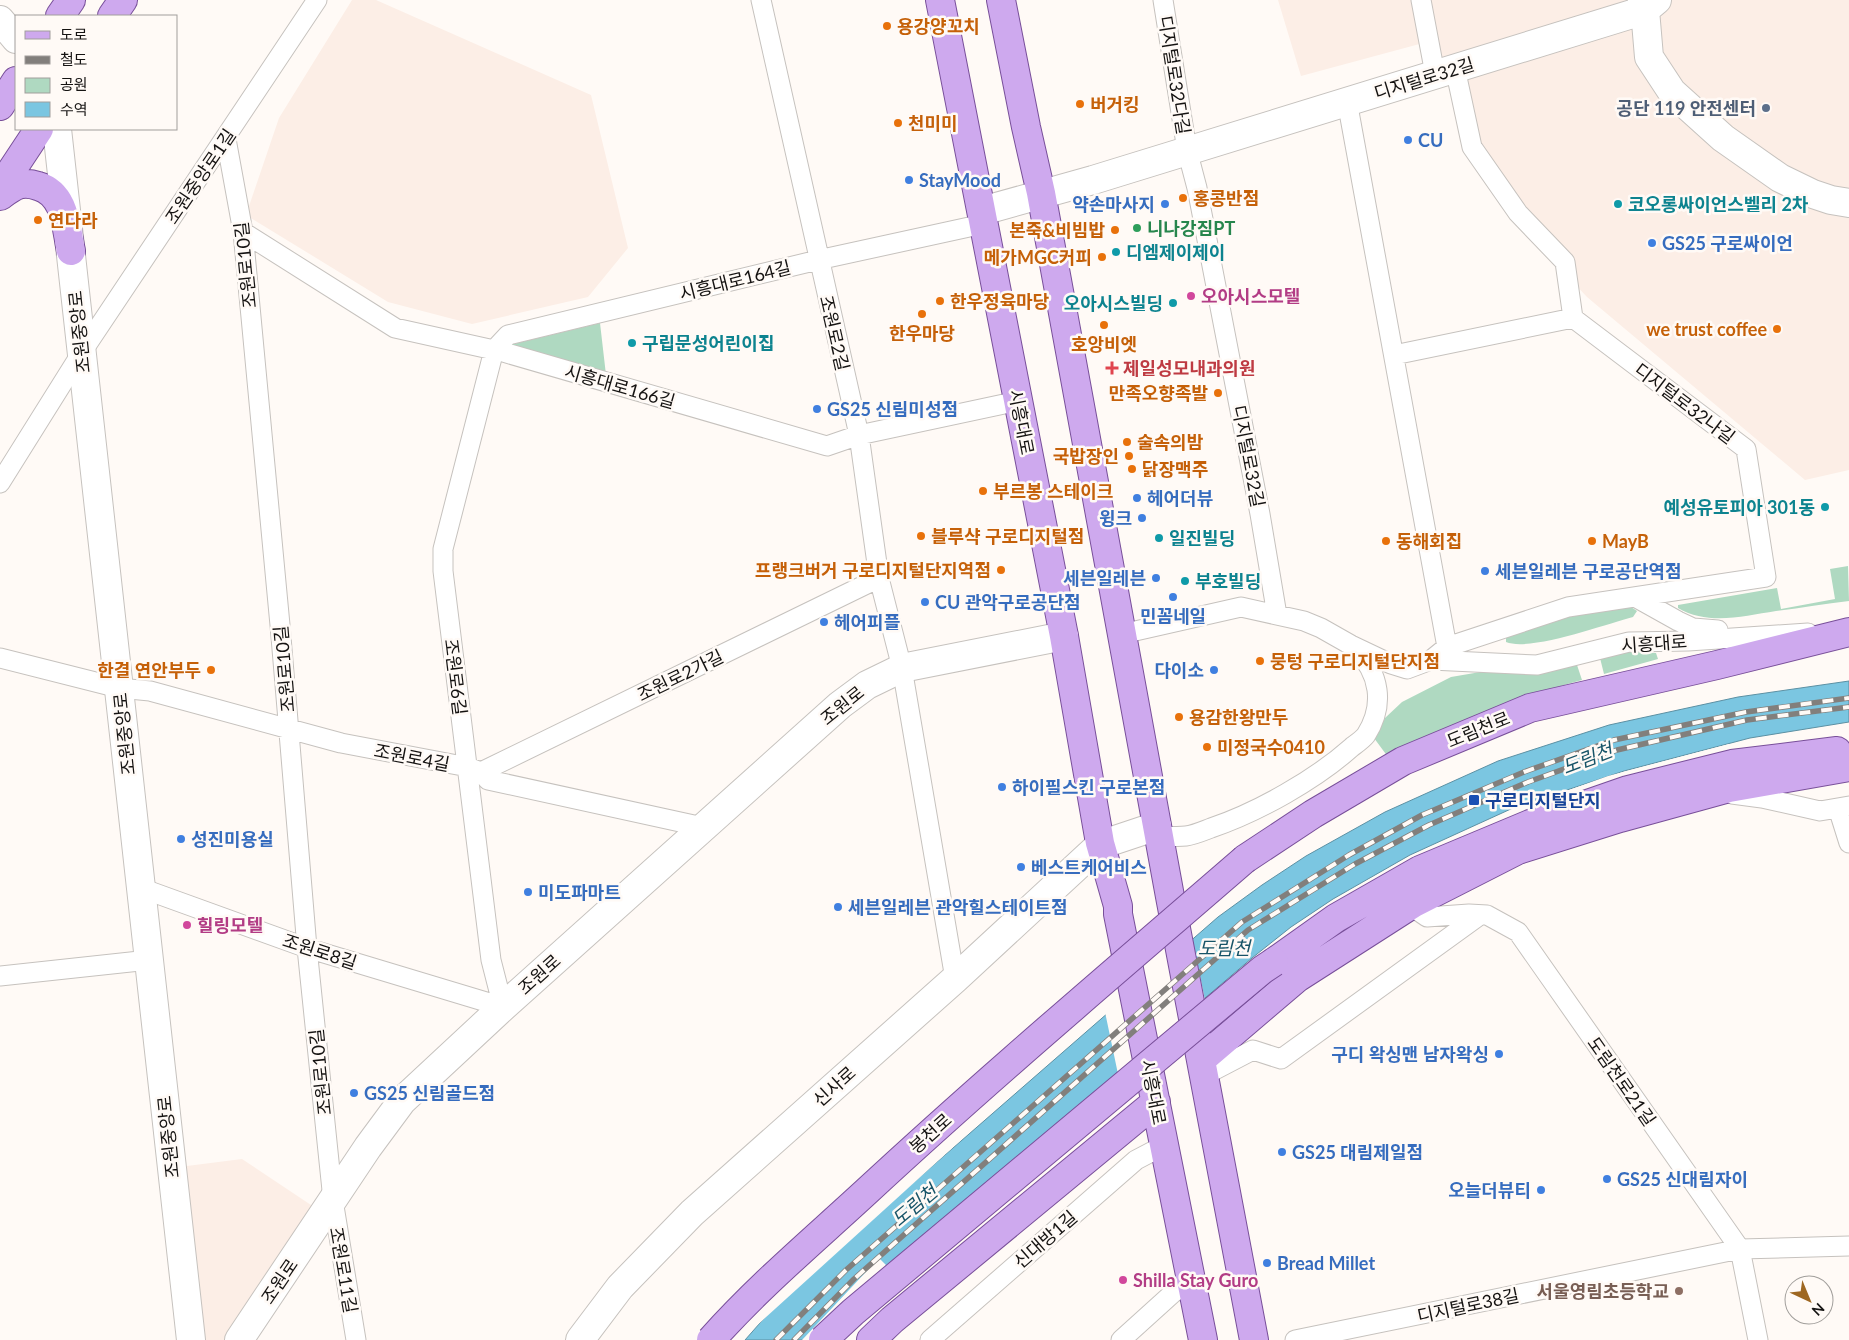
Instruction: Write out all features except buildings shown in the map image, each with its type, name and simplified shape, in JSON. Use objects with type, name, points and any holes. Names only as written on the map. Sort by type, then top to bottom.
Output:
[{"type":"main road","points":[[61,15],[71,0]]},
{"type":"main road","points":[[113,15],[123,0]]},
{"type":"main road","name":"시흥대로","points":[[940,0],[1064,636],[1100,845],[1118,906],[1118,914],[1203,1340]]},
{"type":"main road","points":[[1001,0],[1041,193],[1171,902],[1196,1057],[1254,1340]]},
{"type":"main road","points":[[0,106],[15,83]]},
{"type":"main road","points":[[0,188],[38,130]]},
{"type":"main road","points":[[0,196],[15,185],[30,184],[52,192],[64,215],[70,251]]},
{"type":"main road","name":"도림천로","points":[[1157,935],[1245,858],[1312,814],[1403,761],[1530,708],[1717,665],[1849,631]]},
{"type":"main road","points":[[1196,1057],[1262,970],[1336,918],[1420,870],[1530,824],[1619,794],[1732,764],[1849,750]]},
{"type":"main road","points":[[823,1340],[853,1312],[979,1205],[1196,1057],[1297,978],[1411,906],[1518,850],[1620,818],[1714,792],[1849,767]]},
{"type":"main road","name":"봉천로","points":[[711,1340],[738,1310],[904,1156],[1157,935]]},
{"type":"main road","points":[[871,1340],[892,1320],[1075,1168],[1153,1089]]},
{"type":"street","name":"조원중앙로1길","points":[[0,483],[82,352],[317,0]]},
{"type":"street","name":"조원로2길","points":[[761,0],[818,260],[859,435],[879,578],[902,668]]},
{"type":"street","name":"디지털로32다길","points":[[1163,0],[1187,150]]},
{"type":"street","points":[[1394,355],[1573,318],[1565,262],[1518,213],[1472,147],[1420,0]]},
{"type":"street","name":"디지털로32길","points":[[982,218],[1041,193],[1093,180],[1347,102],[1648,3]]},
{"type":"street","points":[[1648,3],[1649,57],[1672,92],[1723,138],[1780,178],[1822,197],[1849,203]]},
{"type":"street","points":[[0,20],[15,38]]},
{"type":"street","points":[[1347,102],[1447,647]]},
{"type":"street","name":"조원중앙로","points":[[57,130],[191,1340]]},
{"type":"street","name":"조원로10길","points":[[226,139],[243,232],[290,730],[307,948],[333,1200]]},
{"type":"street","name":"디지털로32길","points":[[1187,150],[1201,207],[1260,514],[1277,615]]},
{"type":"street","name":"시흥대로164길","points":[[494,350],[508,335],[982,218]]},
{"type":"street","name":"시흥대로166길","points":[[243,232],[395,328],[494,350],[827,446],[859,435],[1018,401]]},
{"type":"street","name":"디지털로32나길","points":[[1350,644],[1391,664],[1407,669],[1431,660],[1447,647],[1568,607],[1766,577],[1746,449],[1573,318]]},
{"type":"street","name":"조원로6길","points":[[494,350],[443,549],[443,571],[474,770],[491,960],[503,1007]]},
{"type":"street","name":"조원로2가길","points":[[474,770],[879,578]]},
{"type":"street","points":[[1635,597],[1692,628],[1772,635]]},
{"type":"street","points":[[1100,845],[1158,831],[1187,836],[1230,822],[1295,788],[1343,755],[1366,736],[1376,712],[1378,695],[1375,676],[1364,658],[1350,644],[1304,621],[1241,607],[1122,634]]},
{"type":"street","name":"시흥대로","points":[[1431,660],[1537,665],[1629,642],[1688,641],[1849,631]]},
{"type":"street","name":"조원로","points":[[239,1340],[368,1147],[402,1101],[503,1007],[840,705],[867,685],[902,668],[1064,636]]},
{"type":"street","name":"조원로4길","points":[[0,658],[119,688],[150,692],[342,743],[474,770],[488,780],[703,827]]},
{"type":"street","points":[[902,668],[955,979]]},
{"type":"street","points":[[1714,792],[1762,798],[1820,811],[1844,807],[1849,843]]},
{"type":"street","name":"신사로","points":[[580,1340],[620,1287],[692,1212],[955,979],[1100,845]]},
{"type":"street","name":"조원로8길","points":[[141,888],[307,948],[503,1007]]},
{"type":"street","name":"도림천로21길","points":[[1411,906],[1427,916],[1487,915],[1518,932],[1740,1249],[1758,1340]]},
{"type":"street","points":[[1196,1057],[1253,1050],[1281,1059],[1480,914]]},
{"type":"street","points":[[0,976],[149,960]]},
{"type":"street","name":"신대방1길","points":[[930,1340],[1136,1160],[1158,1149],[1166,1150]]},
{"type":"street","name":"조원로11길","points":[[333,1200],[356,1340]]},
{"type":"street","name":"디지털로38길","points":[[1295,1340],[1740,1249],[1849,1246]]},
{"type":"street","points":[[1121,1340],[1173,1293],[1191,1282]]},
{"type":"shaded area","points":[[352,0],[376,0],[591,95],[628,248],[588,297],[472,324],[388,302],[246,215],[279,118]]},
{"type":"shaded area","points":[[1278,0],[1849,0],[1849,470],[1805,480],[1587,297],[1512,217],[1461,139],[1438,39],[1301,76]]},
{"type":"shaded area","points":[[242,1159],[317,1209],[233,1340],[196,1340],[179,1167]]},
{"type":"green space","points":[[600,323],[606,375],[505,346]]},
{"type":"green space","points":[[1848,566],[1849,601],[1726,618],[1702,617],[1678,608],[1678,605],[1777,588],[1781,609],[1835,599],[1830,569]]},
{"type":"green space","points":[[1631,607],[1637,611],[1633,617],[1587,631],[1532,643],[1517,644],[1506,642],[1506,637],[1570,615]]},
{"type":"green space","points":[[1598,650],[1656,653],[1658,659],[1604,674]]},
{"type":"green space","points":[[1574,656],[1582,680],[1532,695],[1483,714],[1435,734],[1388,757],[1374,738],[1385,718],[1402,702],[1451,677]]},
{"type":"water","name":"도림천","points":[[1849,681],[1849,722],[1750,738],[1624,771],[1513,808],[1410,855],[1333,899],[1291,927],[1252,958],[846,1304],[809,1340],[745,1340],[767,1315],[813,1270],[1218,917],[1306,856],[1385,812],[1498,761],[1609,725],[1738,697]]},
{"type":"pier","points":[[1729,744],[1729,746],[1625,773],[1514,810],[1411,858],[1335,901],[1293,929],[1254,960],[812,1340],[802,1340],[879,1258],[889,1268],[1118,1074],[1105,1012],[1192,937],[1205,1000],[1251,960],[1292,929],[1328,905],[1368,880],[1426,849],[1511,811],[1608,776]]},
{"type":"pier","points":[[1004,1101],[742,1339],[765,1313],[812,1268]]},
{"type":"railway","points":[[776,1340],[846,1270],[1242,922],[1349,855],[1422,815],[1524,772],[1614,740],[1746,712],[1849,698]]},
{"type":"railway","points":[[794,1340],[854,1279],[1248,930],[1355,864],[1429,825],[1528,782],[1617,750],[1747,720],[1849,707]]},
{"type":"place","name":"용강양꼬치","points":[[887,26]]},
{"type":"place","name":"버거킹","points":[[1080,104]]},
{"type":"place","name":"공단 119 안전센터","points":[[1766,108]]},
{"type":"place","name":"천미미","points":[[898,123]]},
{"type":"place","name":"CU","points":[[1408,140]]},
{"type":"place","name":"StayMood","points":[[909,180]]},
{"type":"place","name":"홍콩반점","points":[[1183,198]]},
{"type":"place","name":"약손마사지","points":[[1165,204]]},
{"type":"place","name":"코오롱싸이언스벨리 2차","points":[[1618,204]]},
{"type":"place","name":"연다라","points":[[38,220]]},
{"type":"place","name":"니나강짐PT","points":[[1137,228]]},
{"type":"place","name":"본죽&비빔밥","points":[[1115,230]]},
{"type":"place","name":"GS25 구로싸이언","points":[[1652,243]]},
{"type":"place","name":"디엠제이제이","points":[[1116,252]]},
{"type":"place","name":"메가MGC커피","points":[[1102,257]]},
{"type":"place","name":"오아시스모텔","points":[[1191,296]]},
{"type":"place","name":"한우정육마당","points":[[940,301]]},
{"type":"place","name":"오아시스빌딩","points":[[1173,303]]},
{"type":"place","name":"한우마당","points":[[922,314]]},
{"type":"place","name":"호앙비엣","points":[[1104,325]]},
{"type":"place","name":"we trust coffee","points":[[1777,329]]},
{"type":"place","name":"구립문성어린이집","points":[[632,343]]},
{"type":"place","name":"제일성모내과의원","points":[[1112,368]]},
{"type":"place","name":"만족오향족발","points":[[1218,393]]},
{"type":"place","name":"GS25 신림미성점","points":[[817,409]]},
{"type":"place","name":"술속의밤","points":[[1127,442]]},
{"type":"place","name":"국밥장인","points":[[1129,456]]},
{"type":"place","name":"닭장맥주","points":[[1132,469]]},
{"type":"place","name":"부르봉 스테이크","points":[[983,491]]},
{"type":"place","name":"헤어더뷰","points":[[1137,498]]},
{"type":"place","name":"예성유토피아 301동","points":[[1825,507]]},
{"type":"place","name":"윙크","points":[[1142,518]]},
{"type":"place","name":"블루샥 구로디지털점","points":[[921,536]]},
{"type":"place","name":"일진빌딩","points":[[1159,538]]},
{"type":"place","name":"동해회집","points":[[1386,541]]},
{"type":"place","name":"MayB","points":[[1592,541]]},
{"type":"place","name":"프랭크버거 구로디지털단지역점","points":[[1001,570]]},
{"type":"place","name":"세븐일레븐 구로공단역점","points":[[1485,571]]},
{"type":"place","name":"세븐일레븐","points":[[1156,578]]},
{"type":"place","name":"부호빌딩","points":[[1185,581]]},
{"type":"place","name":"민꼼네일","points":[[1173,597]]},
{"type":"place","name":"CU 관악구로공단점","points":[[925,602]]},
{"type":"place","name":"헤어피플","points":[[824,622]]},
{"type":"place","name":"뭉텅 구로디지털단지점","points":[[1260,661]]},
{"type":"place","name":"한결 연안부두","points":[[211,670]]},
{"type":"place","name":"다이소","points":[[1214,670]]},
{"type":"place","name":"용감한왕만두","points":[[1179,717]]},
{"type":"place","name":"미정국수0410","points":[[1207,747]]},
{"type":"place","name":"하이필스킨 구로본점","points":[[1002,787]]},
{"type":"place","name":"구로디지털단지","points":[[1474,800]]},
{"type":"place","name":"성진미용실","points":[[181,839]]},
{"type":"place","name":"베스트케어비스","points":[[1021,867]]},
{"type":"place","name":"미도파마트","points":[[528,892]]},
{"type":"place","name":"세븐일레븐 관악힐스테이트점","points":[[838,907]]},
{"type":"place","name":"힐링모텔","points":[[187,925]]},
{"type":"place","name":"구디 왁싱맨 남자왁싱","points":[[1499,1054]]},
{"type":"place","name":"GS25 신림골드점","points":[[354,1093]]},
{"type":"place","name":"GS25 대림제일점","points":[[1282,1152]]},
{"type":"place","name":"GS25 신대림자이","points":[[1607,1179]]},
{"type":"place","name":"오늘더뷰티","points":[[1541,1190]]},
{"type":"place","name":"Bread Millet","points":[[1267,1263]]},
{"type":"place","name":"Shilla Stay Guro","points":[[1123,1280]]},
{"type":"place","name":"서울영림초등학교","points":[[1679,1291]]}]
